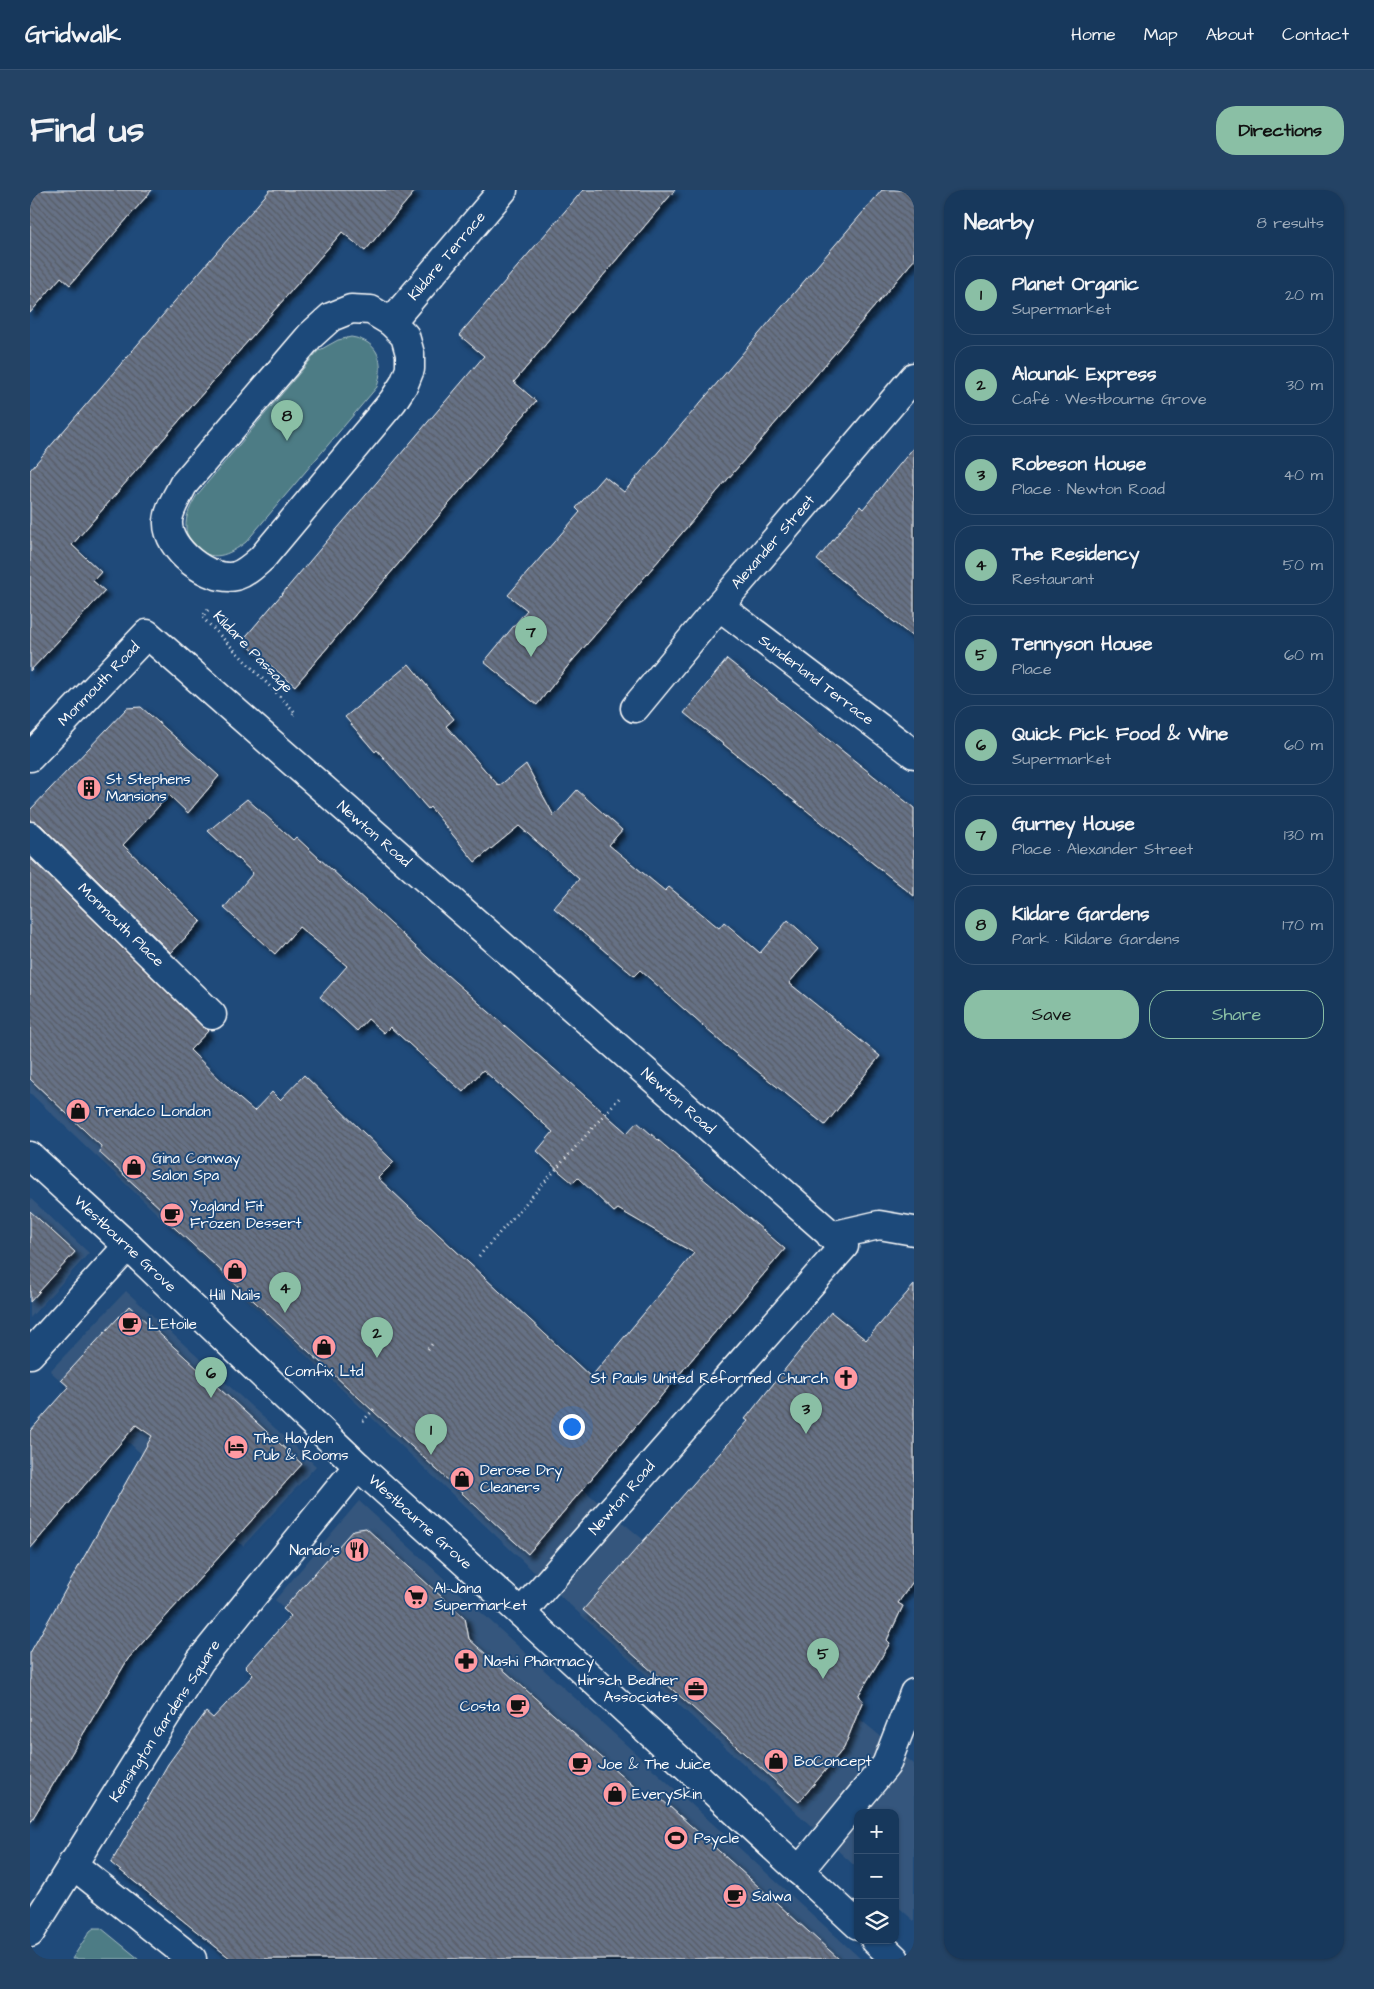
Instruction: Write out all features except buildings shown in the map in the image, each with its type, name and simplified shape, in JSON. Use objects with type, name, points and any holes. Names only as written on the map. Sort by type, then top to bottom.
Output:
[{"type":"street","name":"Kildare Terrace","points":[[391,322],[503,190]]},
{"type":"street","points":[[351,309],[371,310],[391,322],[405,336],[410,354],[410,369],[404,384],[393,401],[262,558],[250,569],[236,576],[216,575],[200,568],[182,553],[173,540],[168,522],[174,503],[184,485],[310,336],[331,317],[351,309]]},
{"type":"street","name":"Alexander Street","points":[[634,708],[719,606],[912,383]]},
{"type":"street","name":"Sunderland Terrace","points":[[719,606],[914,754]]},
{"type":"street","name":"Newton Road","points":[[147,634],[844,1246],[522,1613]]},
{"type":"street","name":"Monmouth Road","points":[[30,757],[147,634]]},
{"type":"street","name":"Monmouth Place","points":[[30,836],[212,1015]]},
{"type":"street","name":"Westbourne Grove","points":[[30,1156],[128,1246],[358,1466],[522,1613],[854,1921]]},
{"type":"street","points":[[831,1236],[879,1226],[914,1230]]},
{"type":"street","points":[[30,1354],[128,1246]]},
{"type":"street","name":"Kensington Gardens Square","points":[[30,1933],[200,1661],[358,1466]]},
{"type":"street","points":[[799,1871],[886,1765],[914,1693]]},
{"type":"street","points":[[72,1864],[192,1959]]},
{"type":"street","points":[[879,1944],[895,1959]]},
{"type":"path","name":"Kildare Passage","points":[[236,576],[202,617],[295,712],[270,742]]},
{"type":"path","points":[[479,1256],[644,1071]]},
{"type":"path","points":[[428,1349],[433,1343]]},
{"type":"shaded area","points":[[30,981],[592,1497],[914,1764],[914,1921],[899,1908],[899,1809],[854,1809],[854,1865],[533,1571],[30,1093]]},
{"type":"shaded area","points":[[30,1198],[89,1253],[30,1318]]},
{"type":"shaded area","points":[[126,1291],[316,1466],[243,1546],[50,1371]]},
{"type":"shaded area","points":[[359,1501],[861,1959],[679,1959],[275,1600]]},
{"type":"green space","points":[[351,337],[368,343],[378,354],[380,369],[377,387],[246,542],[233,551],[220,556],[214,556],[201,551],[189,537],[186,528],[187,515],[197,495],[318,351],[338,340]]},
{"type":"green space","points":[[94,1928],[101,1928],[139,1959],[72,1959],[90,1931]]},
{"type":"place","name":"Kildare Gardens","points":[[287,441]]},
{"type":"place","name":"Gurney House","points":[[531,657]]},
{"type":"place","name":"St Stephens Mansions","points":[[89,788]]},
{"type":"place","name":"Trendco London","points":[[78,1111]]},
{"type":"place","name":"Gina Conway Salon Spa","points":[[134,1167]]},
{"type":"place","name":"Yogland Fit Frozen Dessert","points":[[172,1215]]},
{"type":"place","name":"Hill Nails","points":[[235,1271]]},
{"type":"place","name":"The Residency","points":[[285,1313]]},
{"type":"place","name":"L'Etoile","points":[[130,1324]]},
{"type":"place","name":"Comfix Ltd","points":[[324,1347]]},
{"type":"place","name":"Alounak Express","points":[[377,1358]]},
{"type":"place","name":"St Pauls United Reformed Church","points":[[846,1378]]},
{"type":"place","name":"Quick Pick Food & Wine","points":[[211,1398]]},
{"type":"place","name":"Robeson House","points":[[806,1434]]},
{"type":"place","name":"The Hayden Pub & Rooms","points":[[236,1447]]},
{"type":"place","name":"Planet Organic","points":[[431,1455]]},
{"type":"place","name":"Derose Dry Cleaners","points":[[462,1479]]},
{"type":"place","name":"Nando's","points":[[357,1550]]},
{"type":"place","name":"Al-Jana Supermarket","points":[[416,1597]]},
{"type":"place","name":"Nashi Pharmacy","points":[[466,1661]]},
{"type":"place","name":"Tennyson House","points":[[823,1679]]},
{"type":"place","name":"Hirsch Bedner Associates","points":[[696,1689]]},
{"type":"place","name":"Costa","points":[[518,1706]]},
{"type":"place","name":"BoConcept","points":[[776,1761]]},
{"type":"place","name":"Joe & The Juice","points":[[580,1764]]},
{"type":"place","name":"EverySkin","points":[[615,1794]]},
{"type":"place","name":"Psycle","points":[[676,1838]]},
{"type":"place","name":"Salwa","points":[[735,1896]]}]
